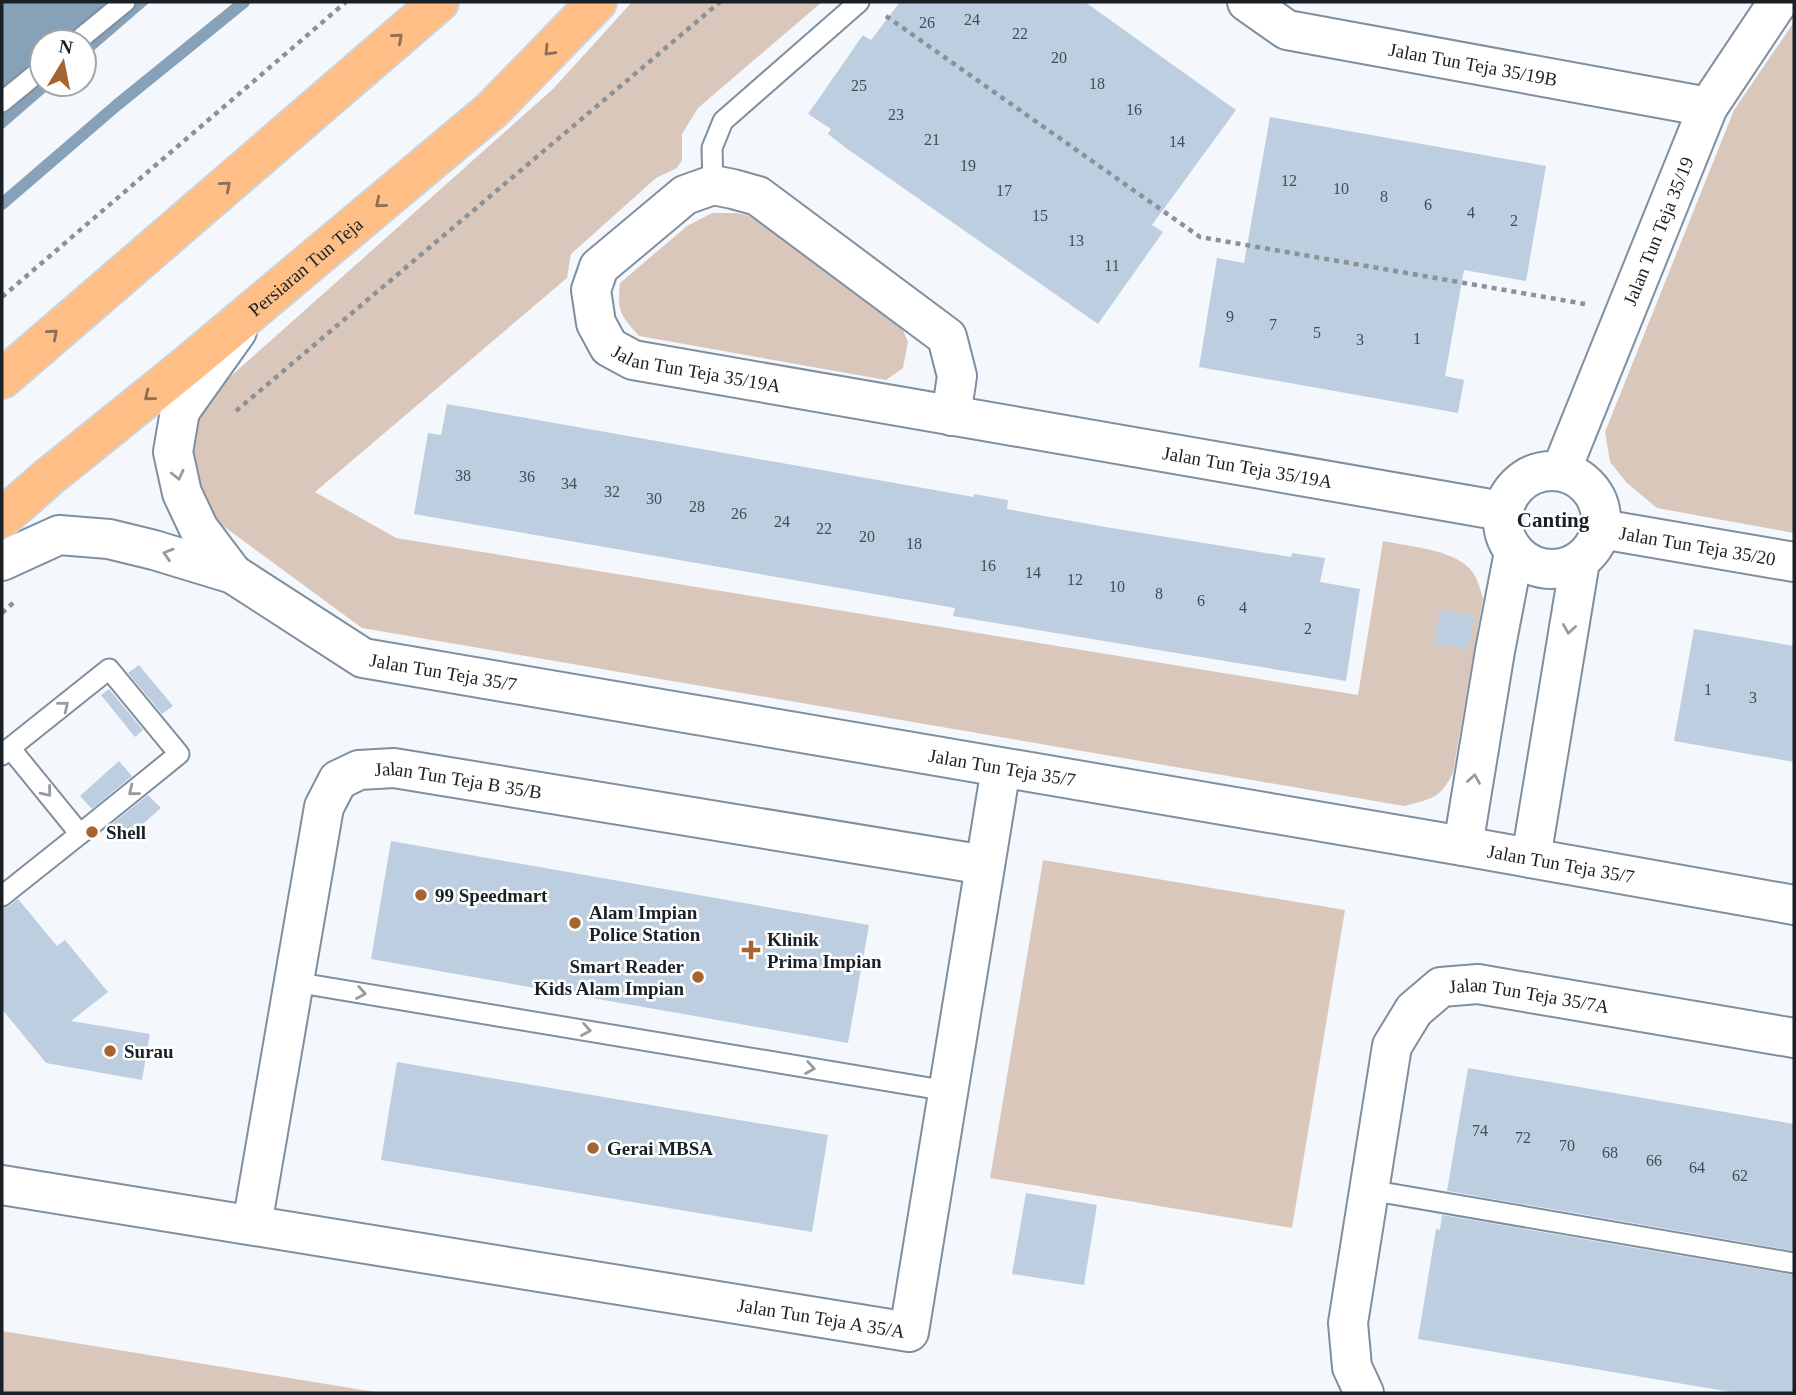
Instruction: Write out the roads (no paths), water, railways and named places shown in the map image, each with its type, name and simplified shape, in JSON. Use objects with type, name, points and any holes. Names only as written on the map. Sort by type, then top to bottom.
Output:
[{"type":"main road","points":[[2,379],[439,2]]},
{"type":"main road","name":"Persiaran Tun Teja","points":[[2,518],[492,110],[597,2]]},
{"type":"street","name":"Jalan Tun Teja 35/19B","points":[[1247,2],[1287,30],[1708,107]]},
{"type":"street","name":"Jalan Tun Teja 35/19","points":[[1561,471],[1708,107],[1778,2]]},
{"type":"street","points":[[713,185],[758,196],[947,337],[957,376],[951,416]]},
{"type":"street","name":"Jalan Tun Teja 35/19A","points":[[713,185],[685,195],[599,267],[592,290],[596,323],[609,346],[633,360],[1503,511]]},
{"type":"street","points":[[233,574],[200,529],[182,493],[173,452],[180,411],[253,309]]},
{"type":"street","points":[[1548,470],[1561,471],[1584,483],[1592,492],[1599,503],[1601,529],[1597,541],[1580,561],[1568,567],[1542,569],[1529,564],[1514,552],[1504,536],[1503,511],[1507,498],[1524,478],[1548,470]]},
{"type":"street","name":"Jalan Tun Teja 35/20","points":[[1601,529],[1794,562]]},
{"type":"street","points":[[2,561],[59,535],[109,539],[233,574]]},
{"type":"street","points":[[1462,846],[1514,552]]},
{"type":"street","points":[[1531,858],[1580,561]]},
{"type":"street","name":"Jalan Tun Teja 35/7","points":[[233,574],[363,658],[1794,905]]},
{"type":"street","name":"Jalan Tun Teja B 35/B","points":[[252,1225],[324,807],[338,780],[359,770],[394,768],[985,865]]},
{"type":"street","name":"Jalan Tun Teja A 35/A","points":[[252,1225],[909,1332],[1001,768]]},
{"type":"street","name":"Jalan Tun Teja 35/7A","points":[[1364,1393],[1352,1367],[1348,1323],[1392,1046],[1415,1010],[1441,987],[1478,984],[1794,1038]]},
{"type":"street","points":[[2,1185],[252,1225]]},
{"type":"lane","points":[[93,28],[125,2]]},
{"type":"lane","points":[[713,185],[712,148],[723,121],[868,6]]},
{"type":"lane","points":[[2,102],[28,81]]},
{"type":"lane","points":[[2,896],[80,834],[179,754],[109,669],[6,752],[80,834]]},
{"type":"lane","points":[[294,982],[948,1091]]},
{"type":"lane","points":[[1369,1190],[1794,1263]]},
{"type":"water","points":[[2,2],[150,2],[98,47],[98,28],[28,28],[28,98],[39,98],[2,130]]},
{"type":"waterway","points":[[2,204],[117,105],[244,2]]},
{"type":"place","name":"Shell","points":[[92,832]]},
{"type":"place","name":"99 Speedmart","points":[[421,895]]},
{"type":"place","name":"Alam Impian Police Station","points":[[575,923]]},
{"type":"place","name":"Klinik Prima Impian","points":[[751,950]]},
{"type":"place","name":"Smart Reader Kids Alam Impian","points":[[698,977]]},
{"type":"place","name":"Surau","points":[[110,1051]]},
{"type":"place","name":"Gerai MBSA","points":[[593,1148]]},
{"type":"district","name":"Canting","points":[[1553,520]]}]
